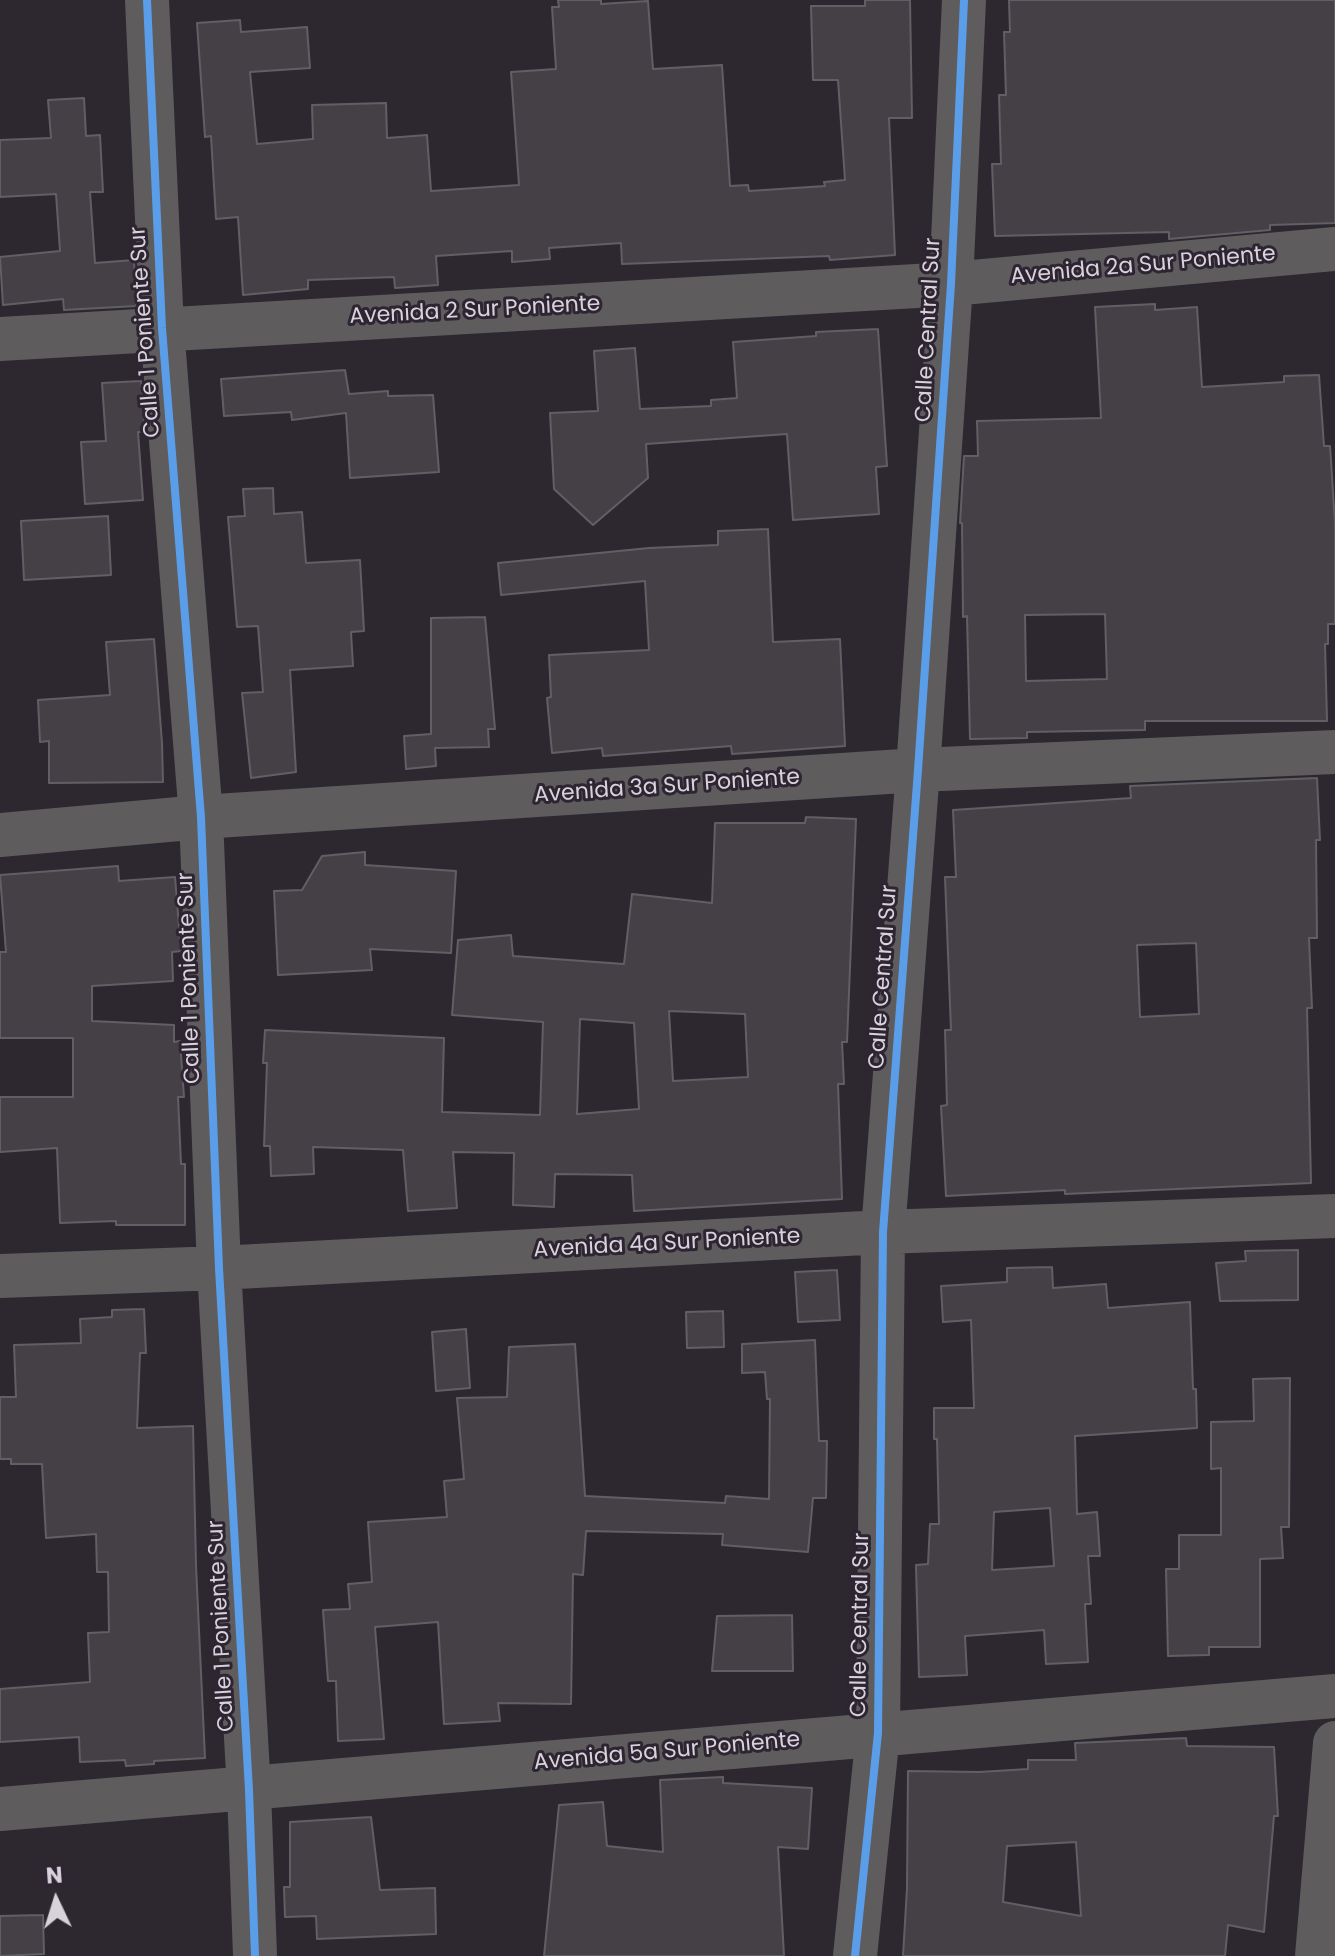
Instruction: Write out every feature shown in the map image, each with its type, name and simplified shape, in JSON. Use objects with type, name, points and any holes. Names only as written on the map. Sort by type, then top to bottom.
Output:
[{"type":"street","name":"Calle 1 Poniente Sur","points":[[147,0],[162,328],[201,817],[219,1268],[249,1790],[255,1956]]},
{"type":"street","name":"Calle Central Sur","points":[[855,1956],[878,1733],[883,1232],[951,284],[964,0]]},
{"type":"street","name":"Avenida 2a Sur Poniente","points":[[951,284],[1335,249]]},
{"type":"street","name":"Avenida 2 Sur Poniente","points":[[0,339],[951,284]]},
{"type":"street","name":"Avenida 3a Sur Poniente","points":[[0,835],[201,817],[918,770],[1335,752]]},
{"type":"street","name":"Avenida 4a Sur Poniente","points":[[0,1276],[219,1268],[883,1232],[1335,1216]]},
{"type":"street","name":"Avenida 5a Sur Poniente","points":[[0,1809],[1335,1696]]},
{"type":"street","points":[[1317,1956],[1335,1743]]},
{"type":"building","points":[[558,0],[601,0],[601,4],[648,1],[653,69],[722,65],[730,186],[748,185],[749,191],[825,186],[824,182],[845,180],[838,80],[813,80],[811,6],[865,6],[865,0],[910,0],[912,118],[889,118],[895,255],[830,260],[829,256],[622,264],[621,243],[549,248],[550,259],[512,262],[512,251],[436,256],[438,285],[395,288],[394,277],[308,280],[308,289],[243,295],[238,217],[216,219],[211,136],[205,137],[197,23],[240,20],[241,32],[307,27],[310,68],[250,72],[257,144],[313,139],[312,105],[386,103],[387,138],[427,135],[431,191],[519,185],[511,72],[556,69],[552,7],[559,7]]},
{"type":"building","points":[[1009,0],[1335,0],[1335,223],[1270,225],[1270,230],[1169,239],[1169,232],[995,236],[992,164],[1001,164],[999,95],[1006,95],[1004,32],[1010,32]]},
{"type":"building","points":[[84,98],[86,136],[100,135],[103,192],[90,192],[95,263],[134,260],[136,306],[64,310],[63,299],[3,305],[0,257],[60,251],[56,194],[0,197],[0,140],[51,138],[48,100]]},
{"type":"building","points":[[1155,304],[1155,310],[1197,307],[1202,387],[1284,382],[1284,376],[1319,375],[1324,446],[1330,446],[1335,523],[1335,624],[1328,624],[1328,644],[1325,644],[1327,721],[1145,721],[1145,730],[1027,732],[1027,738],[970,739],[967,616],[963,617],[960,523],[964,456],[978,456],[977,421],[1101,418],[1095,307]],"holes":[[[1105,614],[1107,679],[1026,681],[1025,615]]]},
{"type":"building","points":[[878,329],[887,466],[876,467],[879,514],[793,520],[787,434],[646,444],[648,478],[593,525],[554,489],[550,413],[598,411],[594,351],[635,348],[640,409],[711,406],[711,400],[737,398],[733,342],[816,336],[816,332]]},
{"type":"building","points":[[345,370],[349,394],[388,391],[388,396],[433,395],[439,472],[350,478],[346,413],[292,420],[291,412],[224,416],[221,379]]},
{"type":"building","points":[[141,381],[145,432],[138,432],[143,500],[85,504],[81,442],[106,441],[102,383]]},
{"type":"building","points":[[273,488],[274,514],[302,512],[306,563],[360,560],[364,631],[351,632],[353,666],[290,670],[296,772],[251,778],[242,693],[263,692],[258,626],[237,627],[228,517],[245,516],[243,489]]},
{"type":"building","points":[[108,516],[111,575],[24,580],[21,521]]},
{"type":"building","points":[[768,529],[773,642],[840,639],[845,746],[732,754],[731,746],[603,756],[602,748],[552,753],[547,698],[551,697],[549,655],[649,650],[645,581],[501,595],[498,563],[649,548],[718,545],[718,531]]},
{"type":"building","points":[[485,617],[495,729],[488,729],[489,747],[435,748],[436,766],[406,769],[404,736],[431,734],[431,618]]},
{"type":"building","points":[[154,639],[163,782],[49,783],[49,741],[40,742],[38,700],[110,695],[106,642]]},
{"type":"building","points":[[1317,778],[1320,840],[1316,840],[1317,938],[1309,938],[1312,1008],[1307,1008],[1311,1183],[946,1196],[941,1106],[947,1105],[945,1030],[951,1030],[945,877],[956,877],[953,810],[1131,798],[1130,786]],"holes":[[[1196,943],[1199,1014],[1140,1017],[1137,945]]]},
{"type":"building","points":[[806,817],[856,819],[847,1042],[842,1042],[844,1084],[838,1084],[842,1199],[634,1211],[632,1175],[555,1174],[554,1207],[513,1205],[514,1153],[453,1152],[457,1208],[408,1211],[403,1150],[313,1147],[314,1174],[271,1176],[270,1146],[264,1146],[265,1030],[444,1038],[442,1112],[540,1115],[543,1022],[452,1015],[458,940],[511,935],[513,956],[624,964],[632,894],[712,903],[715,823],[805,823]],"holes":[[[669,1011],[745,1014],[748,1077],[673,1081]],[[580,1019],[634,1023],[639,1109],[577,1114]]]},
{"type":"building","points":[[365,852],[365,865],[456,871],[451,953],[370,949],[372,970],[278,975],[274,891],[302,890],[322,856]]},
{"type":"building","points":[[118,866],[119,881],[175,877],[181,951],[172,952],[173,981],[92,986],[92,1021],[174,1025],[174,1042],[180,1041],[184,1097],[178,1097],[181,1164],[185,1164],[185,1225],[116,1225],[116,1221],[60,1223],[57,1148],[0,1152],[0,1097],[73,1097],[73,1038],[0,1038],[0,952],[6,952],[0,875]]},
{"type":"building","points":[[1298,1250],[1298,1300],[1220,1301],[1216,1263],[1246,1261],[1245,1251]]},
{"type":"building","points":[[1052,1267],[1053,1288],[1106,1284],[1108,1308],[1190,1302],[1197,1428],[1075,1436],[1077,1514],[1097,1512],[1100,1556],[1088,1556],[1091,1604],[1085,1604],[1088,1662],[1046,1664],[1044,1630],[965,1636],[967,1675],[919,1677],[916,1565],[928,1564],[930,1524],[939,1524],[934,1408],[974,1408],[971,1320],[943,1322],[941,1286],[1007,1282],[1007,1268]],"holes":[[[1050,1508],[1054,1566],[992,1570],[994,1512]]]},
{"type":"building","points":[[837,1270],[840,1320],[798,1322],[795,1272]]},
{"type":"building","points":[[144,1309],[146,1353],[140,1353],[137,1428],[193,1426],[205,1758],[126,1766],[125,1760],[80,1762],[79,1737],[0,1742],[0,1689],[90,1682],[88,1633],[109,1632],[108,1572],[97,1572],[96,1534],[46,1538],[42,1464],[11,1464],[11,1459],[0,1459],[0,1397],[16,1397],[14,1345],[81,1343],[80,1319],[112,1317],[112,1310]]},
{"type":"building","points":[[723,1311],[724,1347],[687,1348],[686,1312]]},
{"type":"building","points":[[466,1329],[470,1388],[436,1391],[432,1332]]},
{"type":"building","points":[[815,1340],[819,1441],[827,1441],[826,1498],[813,1498],[808,1552],[722,1545],[723,1534],[586,1531],[583,1575],[573,1574],[571,1704],[498,1703],[500,1721],[444,1724],[438,1622],[375,1627],[384,1739],[338,1741],[336,1681],[328,1681],[323,1610],[350,1609],[348,1584],[372,1582],[368,1522],[447,1517],[444,1481],[464,1479],[457,1398],[507,1397],[509,1347],[575,1344],[585,1496],[725,1503],[726,1496],[769,1499],[770,1399],[767,1399],[765,1372],[742,1373],[742,1344]]},
{"type":"building","points":[[1290,1378],[1289,1527],[1281,1527],[1283,1558],[1260,1559],[1260,1647],[1209,1647],[1209,1655],[1168,1656],[1166,1569],[1179,1569],[1179,1535],[1221,1535],[1221,1468],[1211,1469],[1211,1422],[1254,1421],[1253,1379]]},
{"type":"building","points":[[792,1615],[793,1671],[712,1671],[717,1616]]},
{"type":"building","points":[[1186,1738],[1187,1746],[1274,1747],[1278,1816],[1274,1816],[1264,1932],[1228,1925],[1225,1956],[903,1956],[908,1771],[1028,1769],[1028,1760],[1076,1760],[1075,1743]],"holes":[[[1076,1842],[1081,1916],[1003,1902],[1007,1846]]]},
{"type":"building","points":[[723,1777],[723,1783],[812,1788],[808,1849],[778,1847],[784,1956],[544,1956],[559,1805],[603,1802],[607,1846],[663,1852],[660,1780]]},
{"type":"building","points":[[371,1817],[380,1890],[435,1888],[436,1934],[317,1939],[316,1916],[285,1917],[284,1887],[290,1887],[290,1822]]},
{"type":"building","points":[[43,1915],[44,1954],[0,1956],[0,1916]]},
{"type":"cycle path","points":[[147,0],[162,328],[201,817],[219,1268],[249,1790],[255,1956]]},
{"type":"cycle path","points":[[855,1956],[878,1733],[883,1232],[951,284],[964,0]]}]
